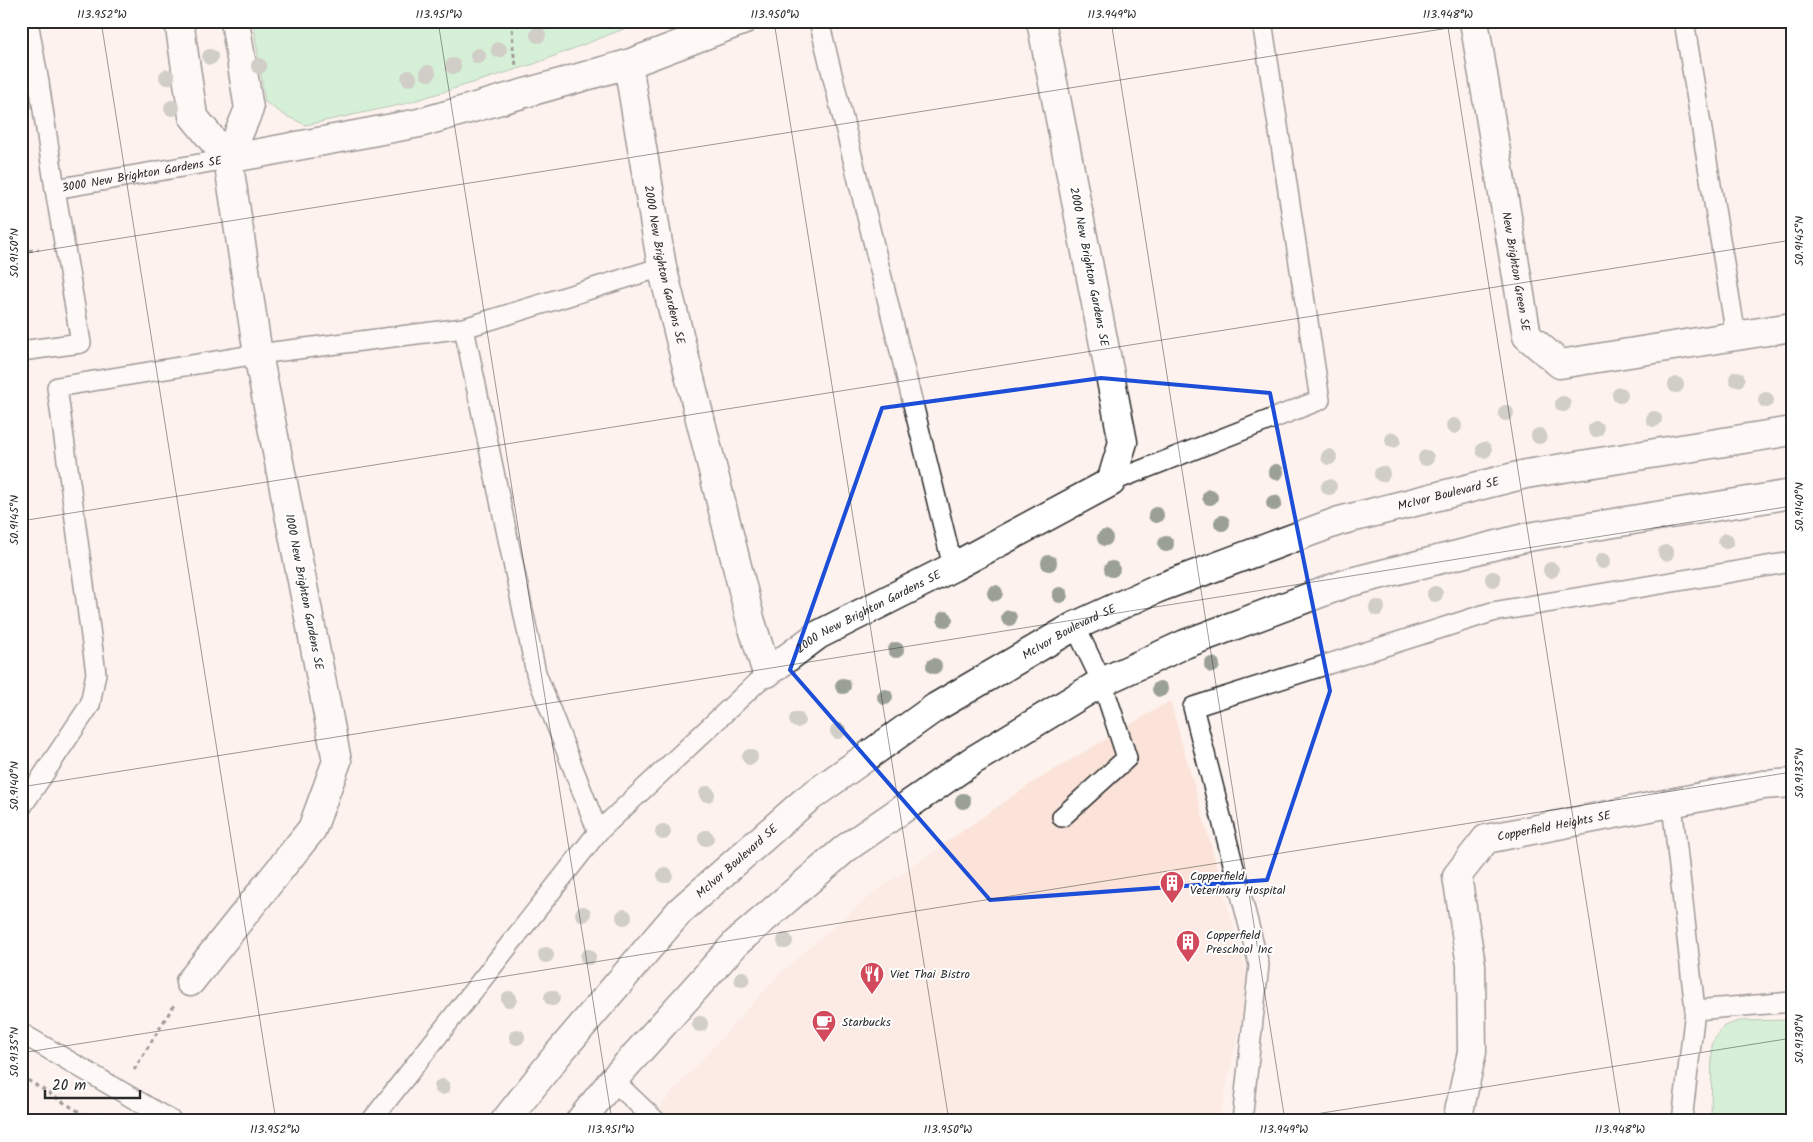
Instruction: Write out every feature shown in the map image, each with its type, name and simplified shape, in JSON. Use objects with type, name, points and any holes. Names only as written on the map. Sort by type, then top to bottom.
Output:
[{"type":"street","points":[[178,21],[193,116],[228,159]]},
{"type":"street","points":[[228,159],[249,109],[235,21]]},
{"type":"street","points":[[228,159],[420,123],[628,64],[742,21]]},
{"type":"street","name":"2000 New Brighton Gardens SE","points":[[628,64],[662,267],[749,612],[767,673],[818,635],[953,567],[1110,482],[1123,442],[1041,21]]},
{"type":"street","name":"New Brighton Green SE","points":[[1474,21],[1527,336],[1560,364],[1792,326]]},
{"type":"street","name":"1000 New Brighton Gardens SE","points":[[190,982],[312,829],[338,761],[258,354],[228,159]]},
{"type":"street","name":"McIvor Boulevard SE","points":[[504,1121],[558,1054],[680,911],[806,800],[936,707],[1075,626],[1156,589],[1339,521],[1526,474],[1792,431]]},
{"type":"street","points":[[580,1121],[613,1080],[736,943],[846,848],[972,761],[1102,682],[1185,644],[1347,583],[1528,537],[1792,494]]},
{"type":"street","name":"Copperfield Heights SE","points":[[1457,1121],[1472,1052],[1472,1043],[1471,965],[1457,876],[1486,839],[1763,785],[1792,783]]},
{"type":"lane","name":"3000 New Brighton Gardens SE","points":[[21,351],[82,343],[55,189],[30,83],[28,21]]},
{"type":"lane","points":[[819,21],[953,567]]},
{"type":"lane","points":[[1110,482],[1320,400],[1262,21]]},
{"type":"lane","points":[[1684,21],[1736,336]]},
{"type":"lane","name":"3000 New Brighton Gardens SE","points":[[55,189],[228,159]]},
{"type":"lane","points":[[21,808],[28,784],[90,705],[96,673],[57,387],[258,354],[464,328],[662,267]]},
{"type":"lane","points":[[464,328],[536,673],[598,832]]},
{"type":"lane","points":[[1242,1121],[1259,965],[1192,707],[1492,612],[1792,562]]},
{"type":"lane","points":[[1062,817],[1127,758],[1102,682],[1075,626]]},
{"type":"lane","points":[[371,1121],[598,832],[767,673]]},
{"type":"lane","points":[[1672,804],[1696,1010],[1682,1121]]},
{"type":"lane","points":[[1696,1010],[1792,1002]]},
{"type":"lane","points":[[21,1033],[172,1121]]},
{"type":"lane","points":[[613,1080],[656,1121]]},
{"type":"path","points":[[512,21],[513,50],[517,70]]},
{"type":"path","points":[[21,252],[40,249]]},
{"type":"path","points":[[21,1076],[96,1121],[121,1091],[190,982]]},
{"type":"highlighted area","points":[[1101,378],[1270,393],[1330,691],[1267,880],[990,900],[790,670],[882,408]]},
{"type":"shaded area","points":[[1170,701],[1250,983],[1219,1121],[650,1121],[670,1094],[780,973],[870,895],[1032,783]]},
{"type":"green space","points":[[253,21],[644,21],[534,64],[404,104],[306,125],[286,116],[265,102]]},
{"type":"green space","points":[[1792,1020],[1792,1121],[1711,1121],[1712,1043],[1724,1026],[1739,1021]]},
{"type":"place","name":"Copperfield Veterinary Hospital","points":[[1172,904]]},
{"type":"place","name":"Copperfield Preschool Inc","points":[[1188,963]]},
{"type":"place","name":"Viet Thai Bistro","points":[[872,995]]},
{"type":"place","name":"Starbucks","points":[[824,1043]]}]
